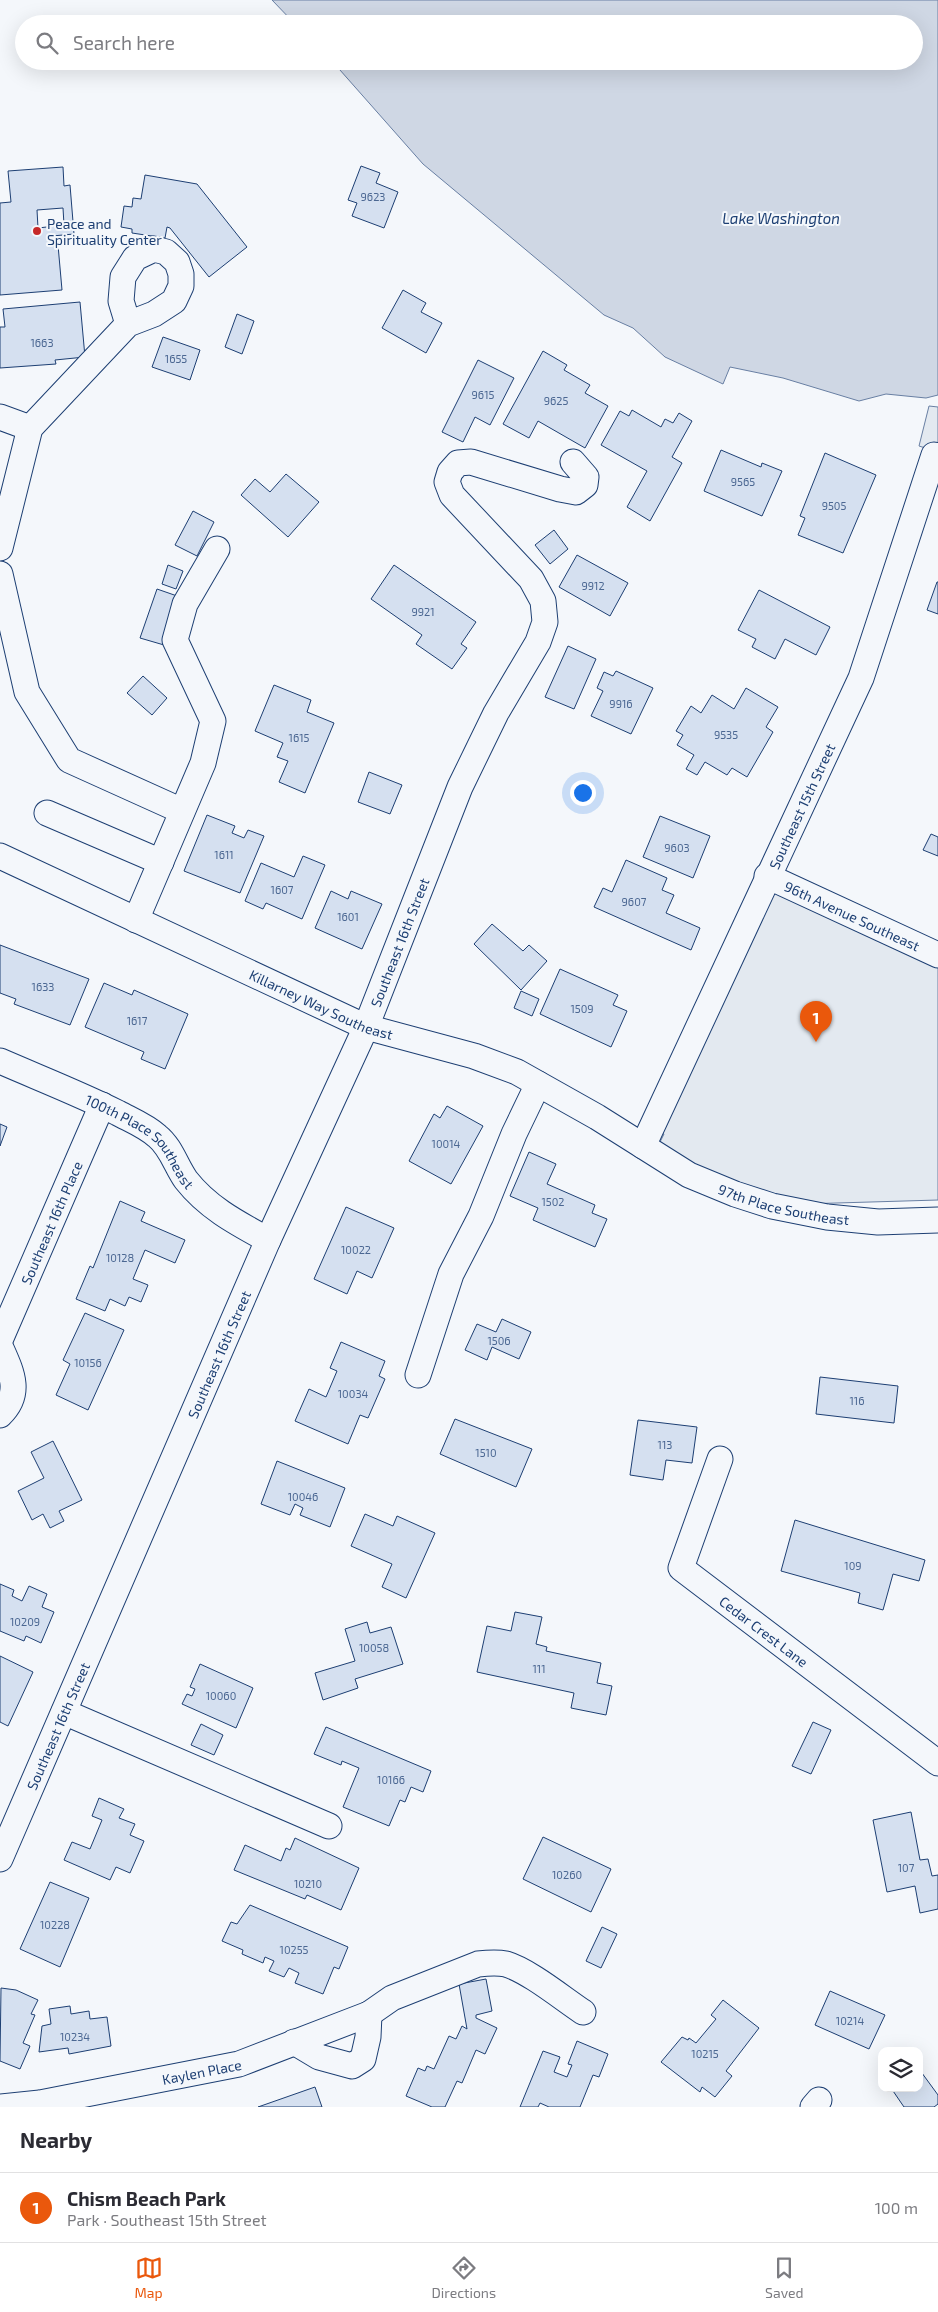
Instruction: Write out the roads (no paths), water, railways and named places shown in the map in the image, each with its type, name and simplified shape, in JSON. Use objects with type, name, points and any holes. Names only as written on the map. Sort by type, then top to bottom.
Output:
[{"type":"street","points":[[0,548],[30,428],[128,324]]},
{"type":"street","points":[[0,417],[30,428]]},
{"type":"street","name":"Southeast 15th Street","points":[[643,1146],[767,876],[861,678],[934,455]]},
{"type":"street","name":"Southeast 16th Street","points":[[0,1859],[268,1240],[366,1027],[466,774],[496,713],[538,642],[545,622],[543,601],[531,579],[452,495],[446,482],[450,472],[458,463],[471,462],[560,489],[576,492],[585,485],[586,477],[572,462]]},
{"type":"street","points":[[136,920],[203,763],[213,721],[176,640],[185,604],[217,549]]},
{"type":"street","points":[[0,574],[27,692],[69,760],[182,812]]},
{"type":"street","points":[[47,813],[161,862]]},
{"type":"street","name":"Killarney Way Southeast","points":[[0,856],[366,1027],[474,1056],[518,1072],[597,1117],[643,1146]]},
{"type":"street","name":"96th Avenue Southeast","points":[[767,876],[938,955]]},
{"type":"street","name":"100th Place Southeast","points":[[0,1061],[102,1105],[145,1127],[158,1136],[185,1178],[200,1197],[217,1211],[268,1240]]},
{"type":"street","points":[[418,1375],[451,1274],[481,1216],[514,1134],[538,1084]]},
{"type":"street","name":"Southeast 16th Place","points":[[0,1340],[102,1105]]},
{"type":"street","name":"97th Place Southeast","points":[[643,1146],[689,1175],[772,1206],[827,1217],[878,1222],[938,1220]]},
{"type":"street","points":[[0,1346],[12,1374],[15,1389],[7,1408],[0,1414]]},
{"type":"street","name":"Cedar Crest Lane","points":[[720,1459],[681,1568],[938,1763]]},
{"type":"street","points":[[64,1712],[329,1826]]},
{"type":"street","name":"Kaylen Place","points":[[0,2107],[45,2105],[239,2064],[368,2014],[392,1998],[478,1964],[493,1962],[506,1964],[519,1970],[583,2012]]},
{"type":"street","points":[[294,2042],[319,2057],[352,2066],[363,2059],[368,2037],[368,2014]]},
{"type":"water","name":"Lake Washington","points":[[272,0],[938,0],[938,395],[926,398],[886,394],[859,401],[783,378],[730,367],[723,384],[665,357],[633,328],[604,315],[423,164],[340,70],[923,70],[923,15],[286,15]]},
{"type":"place","name":"Peace and Spirituality Center","points":[[37,231]]},
{"type":"place","name":"Chism Beach Park","points":[[816,1042]]}]
